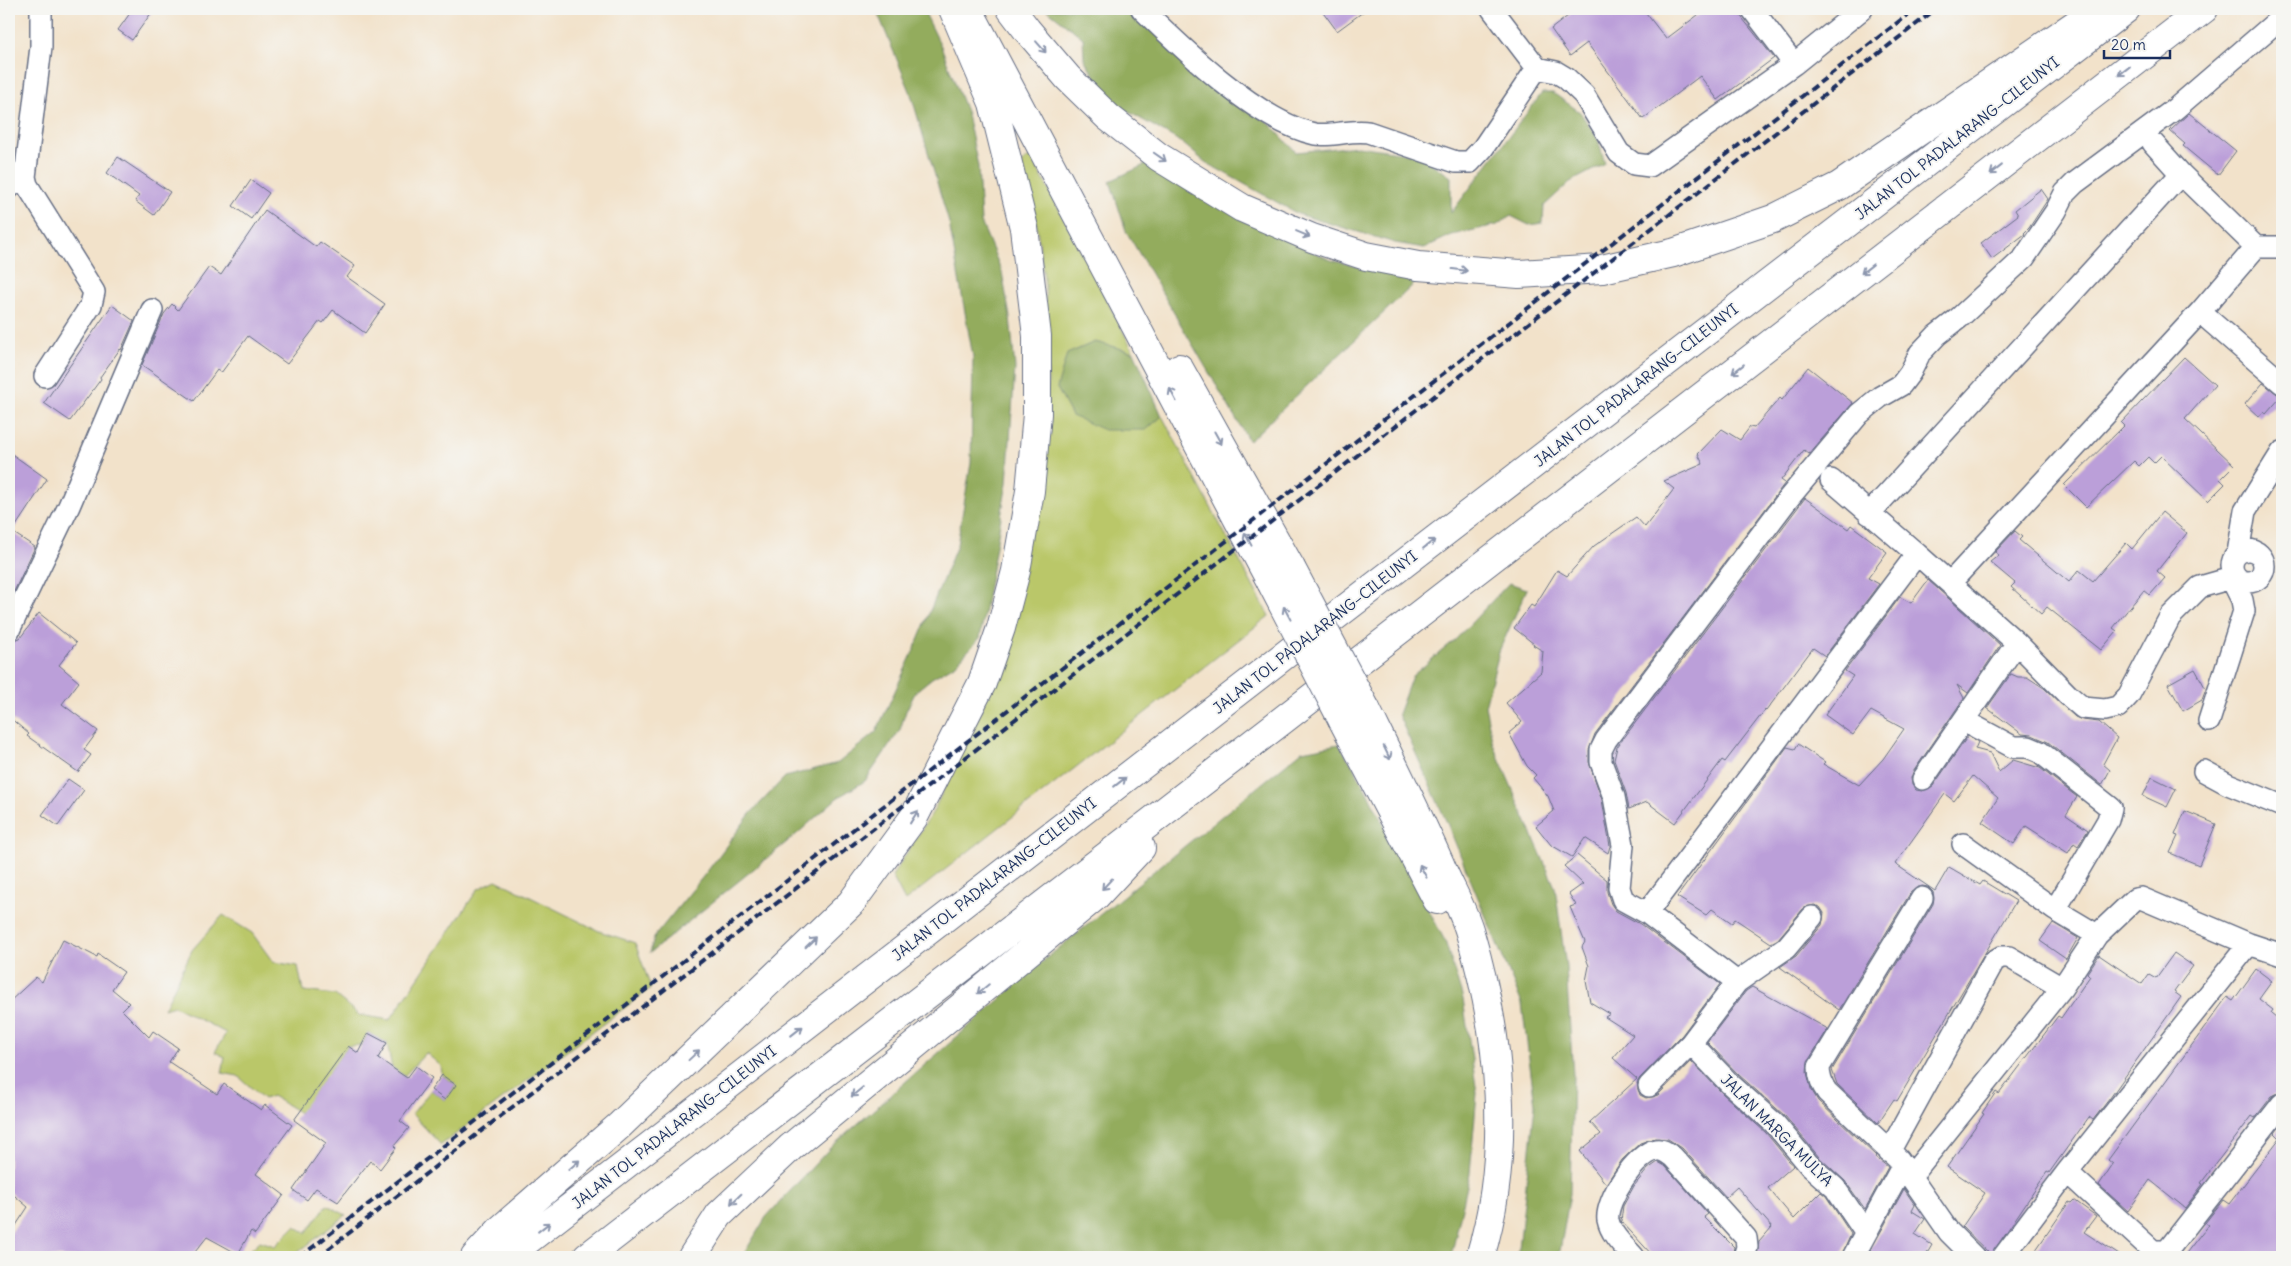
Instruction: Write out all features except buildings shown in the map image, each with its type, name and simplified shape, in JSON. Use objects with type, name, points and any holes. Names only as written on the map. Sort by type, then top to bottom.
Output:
[{"type":"highway","points":[[475,1257],[502,1228],[619,1126],[852,903],[914,818],[982,683],[1001,628],[1016,571],[1030,491],[1037,414],[1037,336],[1024,228],[993,103],[953,9]]},
{"type":"highway","points":[[968,9],[1281,575]]},
{"type":"highway","points":[[990,9],[1105,236],[1354,714],[1460,954],[1476,1020],[1487,1111],[1485,1167],[1478,1212],[1465,1257]]},
{"type":"highway","points":[[1011,9],[1068,78],[1108,117],[1159,157],[1242,208],[1312,238],[1366,256],[1427,267],[1519,274],[1611,267],[1673,253],[1773,219],[1839,186],[2098,9]]},
{"type":"highway","name":"JALAN TOL PADALARANG–CILEUNYI","points":[[506,1257],[2126,9]]},
{"type":"highway","points":[[587,1257],[2204,9]]},
{"type":"highway","points":[[1354,714],[1424,828],[1469,931],[1489,1010],[1499,1090],[1498,1159],[1494,1206],[1480,1257]]},
{"type":"highway","points":[[692,1257],[719,1215],[791,1147],[1096,896],[1200,785]]},
{"type":"street","points":[[41,9],[41,46],[25,168],[27,185],[94,292],[91,305],[45,376]]},
{"type":"street","points":[[1142,9],[1207,69],[1265,112],[1299,129],[1316,134],[1358,130],[1368,132],[1456,162],[1470,162],[1484,148],[1537,68]]},
{"type":"street","points":[[1492,9],[1537,68],[1556,72],[1584,94],[1619,153],[1634,164],[1650,166],[1794,64],[1862,9]]},
{"type":"street","points":[[1752,9],[1794,64]]},
{"type":"street","points":[[1737,982],[1647,913],[1624,900],[1619,888],[1623,845],[1614,797],[1601,762],[1601,750],[1606,740],[1788,499],[1858,414],[1880,397],[1901,385],[1910,373],[1920,353],[1937,335],[1959,318],[2024,258],[2056,211],[2065,193],[2074,183],[2175,109],[2282,17]]},
{"type":"street","points":[[2153,143],[2181,174],[2256,247],[2282,247]]},
{"type":"street","points":[[9,188],[25,168]]},
{"type":"street","points":[[1869,514],[2181,174]]},
{"type":"street","points":[[1950,582],[2200,312],[2256,247]]},
{"type":"street","points":[[9,630],[69,506],[152,310]]},
{"type":"street","points":[[2200,312],[2282,383]]},
{"type":"street","points":[[2209,721],[2244,611],[2242,600],[2233,578],[2232,569],[2233,560],[2238,553],[2245,511],[2282,452]]},
{"type":"street","points":[[1831,480],[1950,582],[2017,643],[2083,708],[2105,710],[2118,707],[2129,695],[2170,617],[2200,586],[2233,578],[2241,582],[2256,581],[2261,576],[2264,568],[2273,562],[2258,553],[2248,550],[2238,553]]},
{"type":"street","points":[[1647,913],[1917,554]]},
{"type":"street","points":[[1922,779],[2017,643]]},
{"type":"street","points":[[1976,726],[2013,747],[2028,747],[2040,752],[2111,808],[2108,820],[2056,910]]},
{"type":"street","points":[[2204,771],[2228,784],[2282,806]]},
{"type":"street","points":[[1963,844],[2056,910],[2097,935]]},
{"type":"street","points":[[1922,898],[1819,1067],[1821,1084],[1901,1164],[1949,1232],[1974,1257]]},
{"type":"street","points":[[1901,1164],[2062,988],[2097,935],[2134,899],[2141,898],[2249,944],[2282,955]]},
{"type":"street","points":[[1649,1086],[1690,1043],[1737,982],[1786,948],[1812,917]]},
{"type":"street","points":[[2003,1257],[2067,1172],[2249,944]]},
{"type":"street","points":[[1852,1257],[1901,1164],[1994,961],[2001,957],[2009,957],[2062,988]]},
{"type":"street","name":"JALAN MARGA MULYA","points":[[1690,1043],[1737,1090],[1775,1124],[1810,1166],[1834,1188],[1865,1232]]},
{"type":"street","points":[[2067,1172],[2153,1251],[2167,1251],[2282,1104]]},
{"type":"street","points":[[1634,1257],[1611,1230],[1608,1218],[1609,1211],[1618,1187],[1637,1162],[1654,1150],[1663,1150],[1673,1157],[1746,1238],[1747,1247],[1744,1257]]},
{"type":"green space","points":[[876,9],[923,9],[941,46],[967,114],[978,166],[981,222],[1002,272],[1010,317],[1015,368],[1007,483],[980,638],[956,664],[932,678],[916,691],[906,711],[900,730],[865,781],[837,798],[798,833],[650,953],[654,937],[706,873],[750,814],[785,777],[838,763],[876,732],[914,650],[957,545],[971,463],[973,357],[949,223],[910,91]]},
{"type":"green space","points":[[1046,9],[1130,9],[1159,36],[1269,123],[1296,152],[1358,146],[1419,155],[1451,177],[1451,213],[1542,93],[1553,93],[1580,112],[1598,139],[1605,164],[1570,182],[1544,206],[1543,223],[1529,225],[1511,216],[1497,225],[1452,235],[1424,248],[1395,243],[1298,214],[1205,162],[1181,142],[1122,108],[1099,83],[1084,59],[1083,38]]},
{"type":"green space","points":[[1031,156],[1134,352],[1095,342],[1067,354],[1057,388],[1072,416],[1146,430],[1162,416],[1269,616],[905,901],[892,876],[934,810],[989,693],[1048,386],[1045,286],[1034,206],[1020,164]]},
{"type":"green space","points":[[1153,161],[1246,221],[1331,260],[1417,281],[1249,441],[1126,231],[1110,181]]},
{"type":"green space","points":[[1095,342],[1134,352],[1162,416],[1146,430],[1104,430],[1072,416],[1057,388],[1067,354]]},
{"type":"green space","points":[[1509,583],[1527,589],[1500,649],[1485,706],[1493,744],[1555,887],[1566,967],[1573,1075],[1570,1194],[1559,1257],[1514,1257],[1519,1248],[1535,1105],[1522,1004],[1447,823],[1398,714],[1412,676],[1456,639]]},
{"type":"green space","points":[[1339,744],[1356,771],[1445,941],[1463,999],[1477,1093],[1470,1173],[1451,1257],[742,1257],[766,1217],[830,1148],[1049,956],[1302,751]]},
{"type":"green space","points":[[496,880],[599,931],[635,943],[651,988],[441,1145],[412,1114],[431,1090],[445,1100],[456,1085],[442,1075],[441,1066],[426,1053],[404,1076],[392,1068],[387,1043],[368,1033],[362,1045],[348,1046],[300,1113],[272,1096],[264,1099],[238,1076],[222,1073],[225,1057],[215,1052],[226,1033],[174,1006],[164,1009],[192,950],[223,915],[252,933],[273,962],[298,966],[303,991],[335,995],[359,1015],[390,1020],[478,889]]},
{"type":"green space","points":[[327,1205],[346,1215],[292,1257],[243,1257],[260,1241],[275,1246],[295,1226],[306,1233]]},
{"type":"railway","points":[[300,1257],[1915,9]]},
{"type":"railway","points":[[318,1257],[1936,9]]}]
